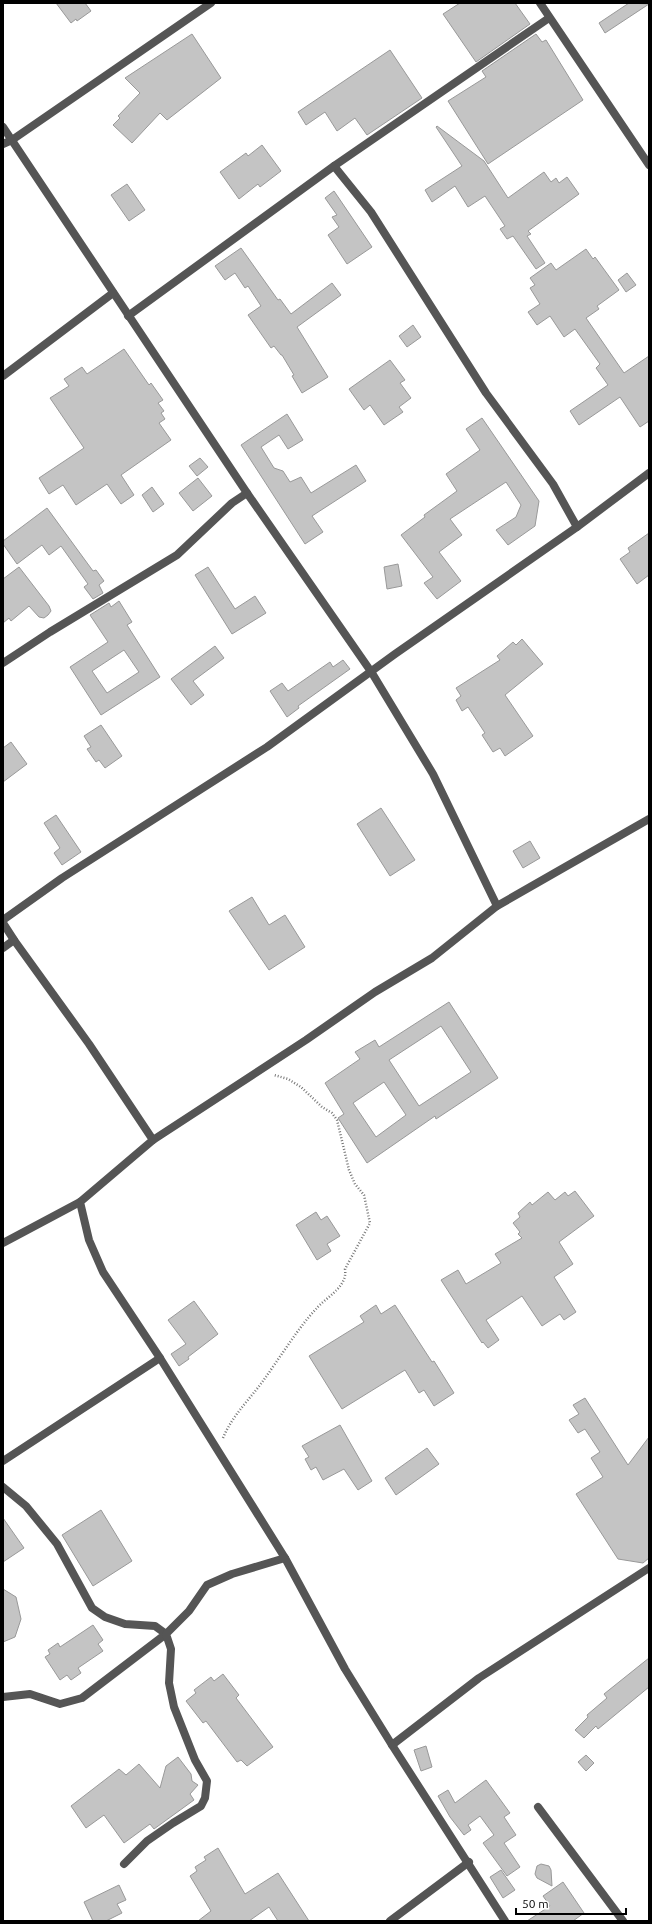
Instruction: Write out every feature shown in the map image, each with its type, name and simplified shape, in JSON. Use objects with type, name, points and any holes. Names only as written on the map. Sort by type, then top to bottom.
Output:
[{"type":"street","points":[[3,144],[12,140],[210,3]]},
{"type":"street","points":[[540,3],[649,165]]},
{"type":"street","points":[[128,316],[334,166],[549,18]]},
{"type":"street","points":[[3,127],[247,493],[372,673],[432,774],[496,906]]},
{"type":"street","points":[[334,166],[371,212],[486,393],[553,484],[577,527]]},
{"type":"street","points":[[3,376],[113,293]]},
{"type":"street","points":[[153,1140],[89,1044],[14,940],[3,921],[62,878],[267,748],[372,673],[396,654],[577,527],[649,473]]},
{"type":"street","points":[[3,663],[50,632],[177,555],[232,503],[247,493]]},
{"type":"street","points":[[3,1243],[80,1202],[153,1140],[200,1108],[260,1071],[376,992],[432,958],[496,906],[649,819]]},
{"type":"street","points":[[3,948],[14,940]]},
{"type":"street","points":[[80,1202],[89,1240],[103,1272],[160,1358],[285,1558],[345,1669],[392,1745],[469,1862],[505,1921]]},
{"type":"street","points":[[3,1460],[160,1358]]},
{"type":"street","points":[[3,1487],[26,1506],[57,1544],[92,1608],[105,1617],[125,1624],[155,1626],[166,1634],[170,1649],[169,1683],[174,1708],[195,1760],[208,1781],[206,1798],[201,1806],[173,1823],[154,1837],[124,1864]]},
{"type":"street","points":[[3,1697],[30,1694],[60,1704],[82,1698],[166,1634],[189,1611],[207,1585],[232,1574],[285,1558]]},
{"type":"street","points":[[392,1745],[479,1678],[649,1568]]},
{"type":"street","points":[[538,1807],[623,1921]]},
{"type":"street","points":[[390,1921],[469,1862]]},
{"type":"path","points":[[223,1444],[222,1440],[229,1423],[256,1390],[315,1309],[338,1288],[346,1274],[345,1269],[370,1223],[364,1195],[355,1184],[349,1170],[337,1120],[332,1113],[322,1107],[301,1088],[288,1079],[260,1071]]},
{"type":"building","points":[[56,3],[85,3],[91,11],[77,21],[76,19],[71,23]]},
{"type":"building","points":[[460,3],[515,3],[530,24],[476,62],[443,14]]},
{"type":"building","points":[[629,3],[649,4],[605,33],[599,23]]},
{"type":"building","points":[[192,34],[221,78],[167,120],[160,113],[132,143],[113,125],[120,118],[118,116],[140,93],[125,78]]},
{"type":"building","points":[[536,34],[542,42],[546,40],[583,100],[488,164],[448,101],[486,77],[482,71]]},
{"type":"building","points":[[390,50],[422,98],[367,135],[355,118],[337,131],[325,112],[306,125],[298,112]]},
{"type":"building","points":[[437,126],[484,161],[508,198],[544,172],[551,182],[556,178],[559,183],[567,177],[579,194],[528,231],[531,234],[527,236],[545,263],[536,269],[513,236],[507,239],[500,229],[505,226],[485,196],[468,207],[455,186],[432,202],[425,190],[462,166],[436,127]]},
{"type":"building","points":[[262,145],[281,171],[260,187],[258,184],[239,199],[220,172],[246,153],[248,156]]},
{"type":"building","points":[[127,184],[145,210],[129,221],[111,195]]},
{"type":"building","points":[[334,191],[372,247],[347,264],[328,235],[339,227],[332,217],[337,215],[325,198]]},
{"type":"building","points":[[241,248],[278,300],[280,299],[291,314],[332,283],[341,295],[297,327],[328,377],[302,393],[292,376],[294,375],[282,355],[274,346],[271,348],[248,315],[261,306],[248,286],[245,288],[235,273],[225,280],[215,266]]},
{"type":"building","points":[[586,249],[593,259],[595,257],[619,290],[597,306],[599,309],[586,318],[624,373],[649,356],[649,421],[640,427],[620,397],[579,425],[570,411],[608,385],[596,368],[600,364],[575,329],[564,337],[550,316],[537,325],[528,312],[540,304],[530,288],[535,285],[530,278],[551,263],[556,270]]},
{"type":"building","points":[[627,273],[636,285],[626,292],[618,280]]},
{"type":"building","points":[[413,325],[421,337],[407,347],[399,336]]},
{"type":"building","points":[[124,349],[149,385],[151,383],[163,400],[158,403],[164,411],[161,413],[165,419],[159,423],[171,440],[121,475],[134,495],[121,504],[107,484],[76,505],[63,485],[49,494],[39,478],[84,448],[50,398],[69,386],[64,379],[82,367],[87,374]]},
{"type":"building","points":[[390,360],[405,380],[400,383],[411,398],[399,407],[403,412],[384,425],[370,405],[364,410],[349,389]]},
{"type":"building","points":[[287,414],[303,440],[288,449],[279,435],[261,447],[274,468],[283,471],[290,482],[301,477],[311,493],[356,465],[366,481],[312,516],[323,532],[305,544],[241,445]]},
{"type":"building","points":[[482,418],[539,501],[535,526],[508,545],[496,530],[516,517],[521,505],[506,482],[450,519],[462,535],[439,552],[461,581],[437,599],[424,583],[433,577],[401,535],[425,517],[424,515],[457,491],[446,474],[480,450],[466,429]]},
{"type":"building","points":[[200,458],[208,467],[197,476],[189,466]]},
{"type":"building","points":[[198,478],[212,496],[193,511],[179,493]]},
{"type":"building","points":[[152,487],[164,504],[153,512],[142,495]]},
{"type":"building","points":[[47,508],[93,571],[96,570],[104,581],[99,585],[103,593],[93,599],[84,587],[88,584],[61,546],[49,555],[42,545],[17,564],[3,544],[3,541]]},
{"type":"building","points":[[649,533],[649,575],[637,584],[620,559],[630,552],[628,548]]},
{"type":"building","points":[[398,564],[402,586],[387,589],[384,567]]},
{"type":"building","points":[[19,567],[49,606],[51,611],[44,618],[39,617],[29,606],[11,621],[9,618],[3,623],[3,579]]},
{"type":"building","points":[[208,567],[235,609],[255,596],[266,613],[232,634],[195,575]]},
{"type":"building","points":[[119,601],[132,622],[127,625],[160,677],[101,715],[70,667],[108,642],[90,615],[109,603],[111,607]],"holes":[[[124,650],[139,672],[107,693],[92,671]]]},
{"type":"building","points":[[522,639],[543,664],[505,695],[533,736],[505,756],[500,748],[493,752],[482,735],[485,733],[468,707],[462,711],[456,700],[461,696],[456,688],[500,660],[497,656],[513,642],[516,645]]},
{"type":"building","points":[[215,646],[224,658],[193,681],[204,695],[191,705],[171,679]]},
{"type":"building","points":[[343,660],[350,669],[298,706],[299,708],[287,717],[270,691],[282,683],[288,691],[330,662],[333,667]]},
{"type":"building","points":[[101,725],[122,756],[105,768],[99,760],[96,762],[87,749],[91,747],[84,736]]},
{"type":"building","points":[[11,742],[27,764],[3,782],[3,748]]},
{"type":"building","points":[[381,808],[415,860],[390,876],[357,824]]},
{"type":"building","points":[[56,815],[81,852],[62,865],[54,853],[60,848],[44,823]]},
{"type":"building","points":[[530,841],[540,858],[523,868],[513,851]]},
{"type":"building","points":[[252,897],[269,925],[285,915],[305,947],[269,970],[229,911]]},
{"type":"building","points":[[449,1002],[498,1078],[436,1119],[435,1116],[367,1163],[338,1118],[344,1114],[325,1083],[360,1059],[355,1052],[375,1040],[379,1047]],"holes":[[[441,1026],[471,1072],[419,1106],[389,1060]],[[384,1082],[406,1115],[376,1137],[353,1103]]]},
{"type":"building","points":[[575,1191],[594,1216],[559,1242],[573,1264],[554,1277],[576,1312],[564,1320],[560,1314],[542,1326],[522,1296],[486,1320],[499,1340],[488,1348],[483,1342],[482,1343],[441,1280],[458,1270],[466,1284],[501,1263],[495,1254],[522,1238],[518,1234],[520,1232],[513,1223],[520,1217],[518,1213],[530,1202],[532,1205],[548,1192],[555,1200],[565,1192],[568,1196]]},
{"type":"building","points":[[316,1212],[321,1220],[327,1216],[340,1236],[327,1244],[331,1251],[317,1260],[296,1225]]},
{"type":"building","points":[[194,1301],[218,1334],[188,1357],[189,1359],[179,1366],[171,1354],[186,1344],[168,1320]]},
{"type":"building","points":[[376,1305],[381,1314],[395,1305],[432,1362],[434,1361],[454,1393],[434,1406],[424,1390],[419,1393],[405,1370],[342,1409],[309,1356],[364,1322],[360,1316]]},
{"type":"building","points":[[585,1398],[628,1465],[649,1437],[649,1558],[643,1563],[618,1559],[576,1494],[603,1477],[591,1458],[600,1452],[585,1429],[578,1433],[569,1420],[579,1414],[573,1405]]},
{"type":"building","points":[[340,1425],[372,1481],[358,1490],[344,1469],[323,1480],[316,1467],[311,1470],[305,1459],[309,1457],[302,1446]]},
{"type":"building","points":[[427,1448],[439,1464],[396,1495],[385,1478]]},
{"type":"building","points":[[101,1510],[132,1561],[93,1586],[62,1535]]},
{"type":"building","points":[[3,1518],[24,1548],[3,1562]]},
{"type":"building","points":[[3,1589],[16,1597],[21,1619],[15,1637],[3,1642]]},
{"type":"building","points":[[93,1625],[103,1640],[98,1644],[103,1651],[78,1668],[81,1673],[71,1680],[67,1675],[60,1680],[45,1657],[50,1654],[48,1650],[58,1643],[60,1647]]},
{"type":"building","points":[[649,1658],[649,1687],[598,1729],[596,1726],[584,1738],[575,1730],[588,1717],[587,1715],[607,1698],[604,1694]]},
{"type":"building","points":[[223,1674],[239,1695],[236,1698],[273,1747],[247,1766],[241,1760],[237,1762],[206,1721],[203,1723],[186,1701],[196,1693],[194,1690],[211,1677],[214,1681]]},
{"type":"building","points":[[426,1746],[432,1767],[421,1771],[414,1750]]},
{"type":"building","points":[[586,1755],[594,1763],[586,1771],[578,1762]]},
{"type":"building","points":[[178,1757],[191,1774],[192,1781],[198,1785],[190,1794],[194,1800],[154,1829],[150,1824],[124,1843],[104,1815],[86,1828],[71,1806],[119,1769],[126,1775],[139,1764],[160,1788],[166,1766]]},
{"type":"building","points":[[486,1780],[510,1813],[504,1817],[516,1835],[504,1843],[520,1867],[507,1876],[483,1843],[494,1835],[480,1816],[468,1825],[471,1830],[464,1835],[450,1817],[438,1796],[448,1790],[455,1803]]},
{"type":"building","points":[[218,1848],[245,1894],[278,1873],[309,1921],[278,1921],[269,1907],[249,1921],[198,1921],[211,1911],[190,1876],[197,1871],[195,1867],[206,1860],[204,1857]]},
{"type":"building","points":[[541,1864],[549,1866],[551,1870],[552,1886],[537,1878],[535,1874],[537,1866]]},
{"type":"building","points":[[501,1870],[515,1890],[503,1898],[490,1877]]},
{"type":"building","points":[[563,1882],[584,1913],[573,1921],[527,1921],[550,1906],[543,1896]]},
{"type":"building","points":[[119,1885],[126,1900],[117,1904],[122,1913],[106,1921],[93,1921],[84,1902]]}]
